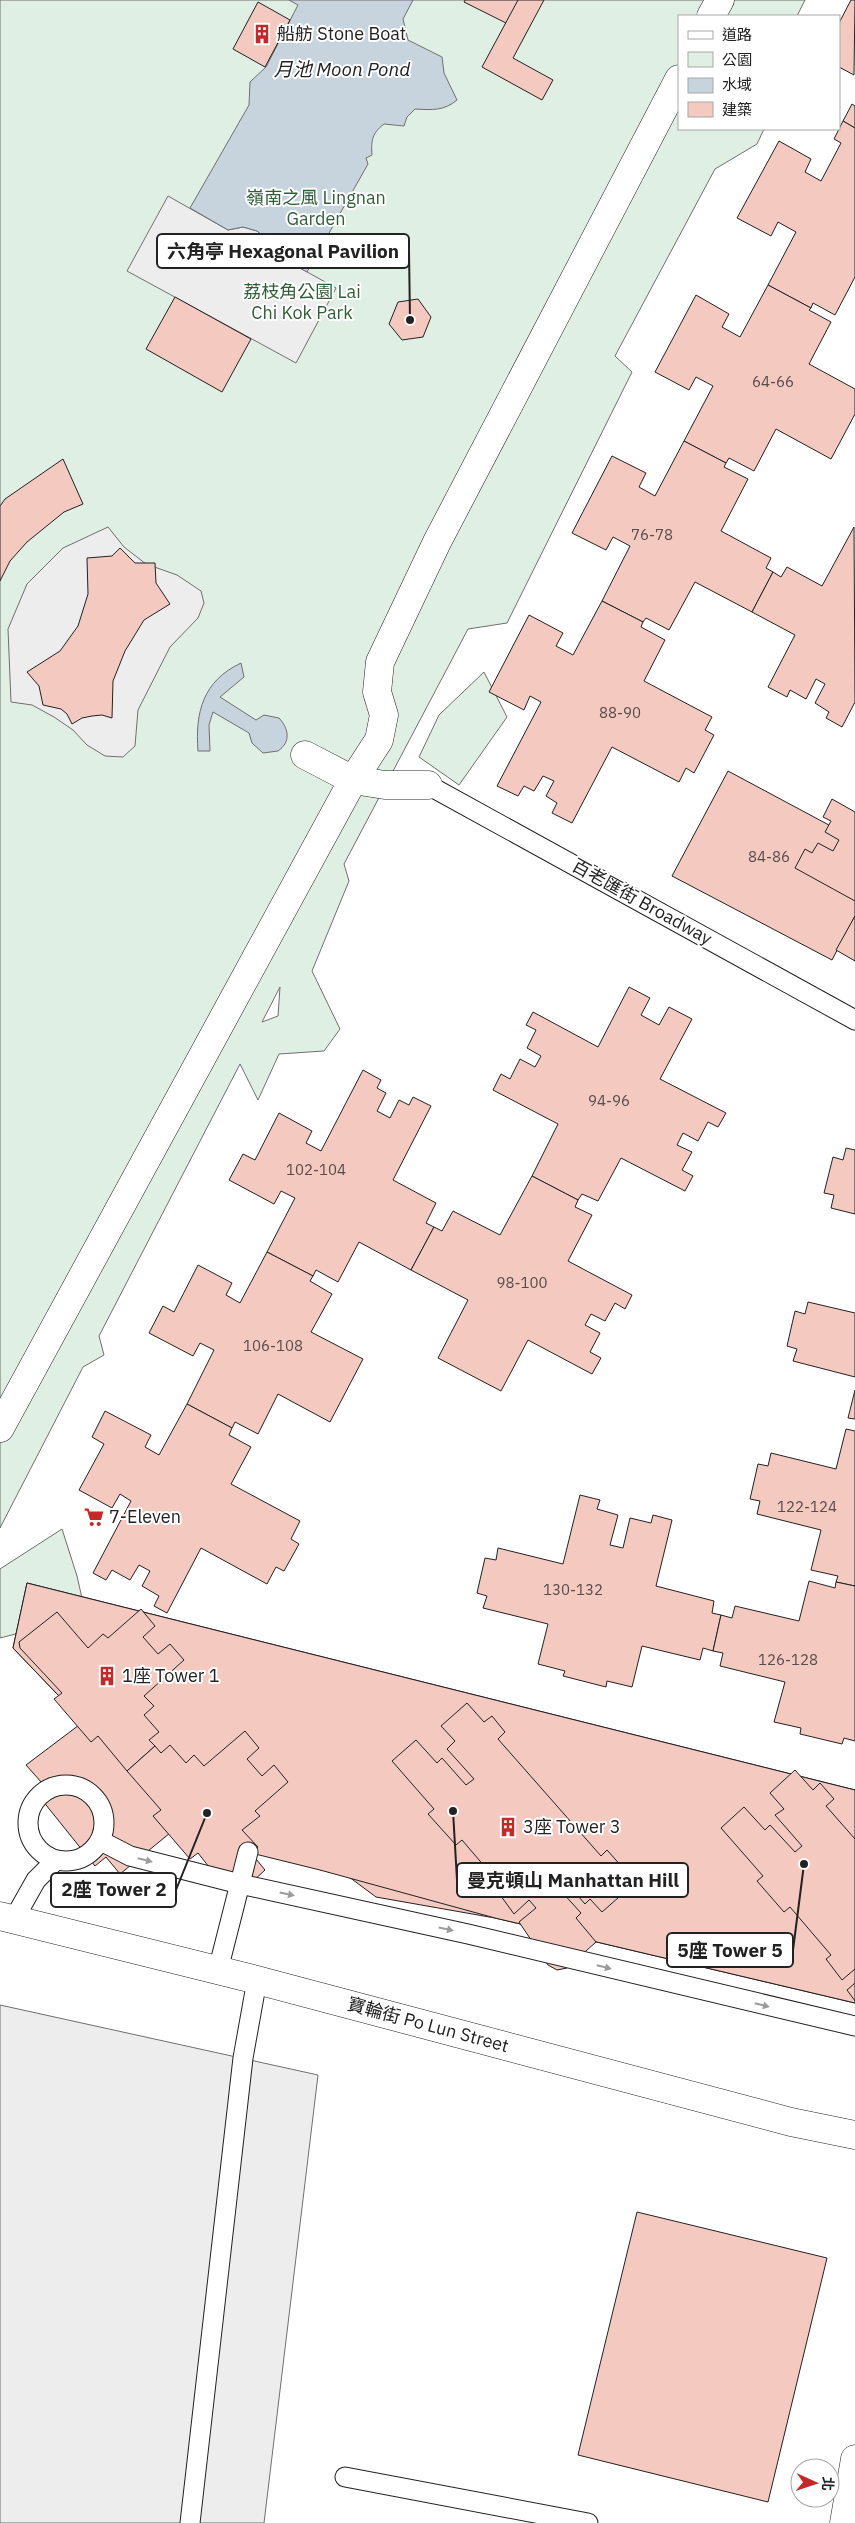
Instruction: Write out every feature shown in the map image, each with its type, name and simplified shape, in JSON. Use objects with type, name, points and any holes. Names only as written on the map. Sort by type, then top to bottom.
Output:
[{"type":"street","points":[[712,15],[720,0]]},
{"type":"street","points":[[0,1428],[353,780],[379,740],[384,715],[377,692],[380,662],[437,542],[678,81]]},
{"type":"street","points":[[305,755],[353,780],[385,785],[428,785]]},
{"type":"street","name":"寶輪街 Po Lun Street","points":[[7,1917],[257,1980],[791,2122],[855,2135]]},
{"type":"street","points":[[844,2523],[855,2459]]},
{"type":"lane","name":"百老匯街 Broadway","points":[[428,785],[855,1020]]},
{"type":"lane","points":[[59,1785],[78,1786],[95,1797],[104,1816],[101,1841],[83,1859],[55,1861],[34,1847],[27,1829],[35,1800],[59,1785]]},
{"type":"lane","points":[[101,1841],[130,1856],[240,1884],[468,1934],[855,2026]]},
{"type":"lane","points":[[218,1970],[248,1852]]},
{"type":"lane","points":[[7,1917],[36,1880],[55,1861]]},
{"type":"lane","points":[[190,2523],[243,2058],[257,1980]]},
{"type":"lane","points":[[345,2477],[588,2523]]},
{"type":"green space","name":"荔枝角公園 Lai Chi Kok Park","points":[[0,0],[805,0],[798,15],[678,15],[678,130],[764,130],[757,144],[715,169],[615,356],[632,372],[507,623],[468,629],[344,864],[349,881],[312,971],[340,1029],[324,1051],[279,1054],[258,1100],[240,1064],[99,1336],[104,1355],[83,1367],[0,1528]],"holes":[[[280,987],[278,1016],[262,1022]]]},
{"type":"green space","points":[[484,672],[507,717],[459,785],[419,757],[439,715]]},
{"type":"green space","points":[[62,1529],[77,1576],[86,1616],[0,1638],[0,1569]]},
{"type":"shaded area","points":[[168,196],[228,230],[243,227],[257,231],[267,239],[273,253],[336,288],[296,363],[127,271]]},
{"type":"shaded area","points":[[108,527],[124,547],[146,564],[177,575],[201,591],[204,603],[198,618],[170,647],[138,710],[135,746],[123,757],[105,756],[87,745],[73,730],[54,717],[32,705],[11,702],[8,629],[27,584],[63,548]]},
{"type":"shaded area","points":[[0,2005],[318,2075],[264,2523],[0,2523]]},
{"type":"water","name":"月池 Moon Pond","points":[[289,0],[413,0],[403,19],[408,40],[442,57],[444,73],[457,100],[442,108],[415,109],[407,117],[404,126],[384,124],[377,131],[372,141],[372,155],[366,158],[368,164],[307,272],[273,253],[267,239],[257,231],[243,227],[228,230],[190,208],[249,105],[250,82],[266,67],[298,5]]},
{"type":"water","points":[[241,663],[244,677],[220,697],[256,720],[264,715],[279,718],[287,731],[287,740],[278,751],[263,753],[252,743],[249,733],[213,712],[209,725],[210,751],[198,751],[198,723],[204,699],[218,679],[228,670]]},
{"type":"building","points":[[465,0],[522,0],[510,25],[464,2]]},
{"type":"building","points":[[518,0],[544,0],[513,58],[553,80],[542,100],[482,67]]},
{"type":"building","points":[[851,0],[855,0],[854,75],[840,68],[840,21]]},
{"type":"building","name":"船舫 Stone Boat","points":[[258,2],[290,20],[265,67],[233,49]]},
{"type":"building","points":[[852,104],[855,106],[855,128],[843,121]]},
{"type":"building","points":[[843,121],[855,128],[855,277],[835,315],[813,303],[811,308],[768,285],[796,232],[778,222],[771,236],[737,218],[779,141],[811,159],[805,172],[821,181],[841,143],[834,139]]},
{"type":"building","points":[[768,285],[811,308],[809,310],[831,322],[809,364],[855,389],[855,414],[831,459],[776,429],[754,471],[729,458],[726,463],[684,441],[713,386],[696,377],[689,390],[655,372],[696,295],[729,314],[722,327],[740,337]]},
{"type":"building","points":[[175,297],[251,339],[222,392],[146,349]]},
{"type":"building","points":[[418,299],[431,317],[423,337],[402,340],[389,324],[398,302]]},
{"type":"building","points":[[684,441],[726,463],[724,467],[748,479],[721,531],[771,558],[766,568],[773,572],[752,612],[695,582],[669,630],[646,618],[643,622],[602,601],[630,546],[613,537],[606,550],[572,533],[612,456],[646,473],[639,487],[655,496]]},
{"type":"building","points":[[63,459],[83,504],[64,512],[27,542],[10,561],[0,581],[0,506],[5,499]]},
{"type":"building","points":[[854,527],[855,702],[842,727],[826,718],[829,712],[815,703],[825,684],[816,679],[806,699],[790,690],[787,697],[768,687],[795,635],[752,612],[773,572],[781,577],[787,567],[822,586]]},
{"type":"building","points":[[120,548],[135,563],[155,563],[156,583],[170,604],[144,620],[125,651],[113,681],[112,718],[102,715],[92,716],[82,718],[72,724],[67,714],[61,709],[43,705],[39,686],[27,672],[60,651],[78,626],[88,594],[87,558],[112,556]]},
{"type":"building","points":[[602,601],[643,622],[641,627],[665,640],[644,681],[712,717],[705,730],[714,735],[694,773],[686,768],[679,782],[612,747],[572,823],[552,813],[557,803],[546,796],[554,781],[543,776],[534,791],[524,786],[518,796],[497,786],[541,702],[530,696],[524,710],[489,692],[529,615],[563,633],[556,646],[573,655]]},
{"type":"building","points":[[728,771],[855,839],[855,916],[832,960],[672,876]]},
{"type":"building","points":[[832,799],[855,812],[855,901],[795,868],[805,849],[812,853],[818,843],[833,851],[839,840],[825,832],[831,821],[823,817]]},
{"type":"building","points":[[855,916],[855,961],[836,950]]},
{"type":"building","points":[[629,987],[650,998],[641,1015],[659,1025],[669,1007],[692,1019],[660,1079],[726,1113],[718,1127],[708,1122],[698,1141],[683,1133],[677,1145],[692,1152],[682,1170],[693,1176],[685,1191],[621,1158],[598,1201],[582,1194],[578,1200],[532,1176],[558,1124],[493,1090],[501,1074],[510,1079],[520,1059],[535,1067],[541,1056],[527,1048],[536,1030],[526,1025],[533,1012],[598,1047]]},
{"type":"building","points":[[363,1070],[381,1080],[377,1088],[386,1093],[377,1111],[390,1118],[399,1100],[409,1105],[413,1097],[431,1106],[393,1180],[436,1203],[426,1223],[434,1227],[411,1270],[359,1242],[338,1282],[316,1270],[313,1276],[267,1252],[295,1198],[281,1191],[274,1204],[229,1180],[243,1154],[255,1160],[279,1113],[312,1131],[306,1143],[321,1151]]},
{"type":"building","points":[[846,1148],[855,1150],[855,1214],[831,1208],[834,1195],[824,1193],[833,1157],[843,1160]]},
{"type":"building","points":[[532,1176],[578,1200],[575,1207],[592,1215],[568,1261],[632,1295],[625,1309],[615,1303],[605,1321],[591,1314],[585,1325],[600,1333],[590,1352],[601,1358],[592,1374],[528,1340],[501,1391],[438,1358],[468,1300],[411,1270],[434,1227],[442,1231],[453,1211],[500,1235]]},
{"type":"building","points":[[267,1252],[313,1276],[310,1281],[332,1294],[311,1332],[363,1359],[330,1422],[278,1394],[258,1434],[235,1422],[232,1428],[187,1404],[214,1350],[200,1343],[193,1356],[149,1333],[163,1306],[174,1312],[198,1265],[232,1283],[226,1295],[240,1303]]},
{"type":"building","points":[[808,1302],[855,1313],[855,1377],[793,1361],[797,1349],[787,1346],[795,1311],[805,1314]]},
{"type":"building","points":[[855,1390],[855,1419],[848,1418]]},
{"type":"building","points":[[187,1404],[232,1428],[229,1435],[251,1447],[231,1484],[300,1521],[291,1539],[299,1544],[284,1571],[276,1567],[267,1584],[201,1548],[167,1613],[154,1606],[159,1596],[142,1586],[150,1571],[139,1565],[130,1580],[112,1570],[106,1580],[93,1573],[131,1501],[120,1494],[112,1508],[79,1490],[104,1444],[92,1437],[105,1411],[151,1435],[145,1447],[159,1455]]},
{"type":"building","points":[[846,1429],[855,1431],[855,1586],[836,1582],[838,1576],[811,1570],[821,1530],[757,1514],[760,1501],[750,1499],[758,1464],[768,1466],[771,1453],[836,1469]]},
{"type":"building","points":[[580,1495],[600,1500],[597,1509],[618,1515],[610,1545],[623,1548],[630,1518],[651,1523],[653,1515],[672,1520],[656,1586],[714,1601],[712,1613],[721,1615],[713,1651],[703,1648],[700,1660],[642,1646],[632,1687],[607,1681],[606,1687],[563,1676],[565,1671],[538,1664],[548,1624],[483,1608],[487,1596],[477,1593],[485,1558],[496,1560],[498,1548],[563,1564]]},
{"type":"building","points":[[809,1581],[835,1588],[836,1582],[855,1586],[855,1741],[844,1738],[842,1744],[800,1734],[801,1728],[774,1722],[785,1682],[720,1666],[723,1653],[713,1651],[721,1615],[732,1618],[735,1606],[799,1621]]},
{"type":"building","points":[[27,1583],[855,1790],[855,2003],[495,1918],[376,1897],[263,1813],[209,1802],[176,1828],[64,1693],[60,1697],[13,1648]]},
{"type":"building","points":[[27,1583],[855,1790],[855,2003],[495,1918],[320,1870],[170,1833],[120,1874],[106,1857],[95,1866],[34,1790],[42,1783],[26,1765],[87,1719],[64,1693],[60,1697],[13,1648]]},
{"type":"building","name":"1座 Tower 1","points":[[141,1609],[155,1626],[143,1637],[158,1654],[170,1644],[184,1660],[144,1696],[154,1706],[144,1715],[159,1732],[149,1740],[155,1746],[127,1771],[98,1736],[91,1742],[54,1699],[62,1693],[20,1648],[19,1642],[57,1612],[88,1648],[103,1634],[108,1638]]},
{"type":"building","name":"3座 Tower 3","points":[[467,1703],[484,1722],[492,1716],[505,1732],[498,1739],[601,1856],[607,1850],[623,1868],[615,1875],[627,1890],[602,1912],[590,1899],[585,1904],[558,1873],[551,1880],[581,1913],[576,1918],[596,1942],[567,1968],[557,1970],[548,1965],[519,1922],[536,1908],[529,1900],[514,1914],[498,1892],[503,1888],[462,1840],[456,1845],[428,1814],[434,1809],[392,1761],[416,1740],[437,1763],[442,1758],[466,1785],[474,1779],[447,1749],[455,1741],[441,1726]]},
{"type":"building","points":[[245,1731],[259,1748],[247,1759],[262,1776],[274,1765],[288,1782],[255,1811],[260,1816],[242,1830],[258,1847],[252,1854],[265,1870],[237,1896],[231,1895],[198,1853],[190,1859],[153,1816],[161,1810],[127,1771],[155,1746],[161,1753],[170,1745],[186,1763],[194,1755],[204,1766]]},
{"type":"building","points":[[795,1770],[813,1790],[820,1783],[834,1799],[826,1806],[855,1839],[855,1969],[842,1980],[826,1959],[831,1955],[790,1907],[784,1912],[757,1881],[763,1876],[721,1828],[744,1807],[765,1830],[770,1825],[795,1852],[802,1846],[775,1815],[784,1809],[770,1793]]},
{"type":"building","points":[[855,1983],[855,2001],[847,1990]]},
{"type":"building","points":[[637,2212],[827,2258],[768,2502],[578,2455]]},
{"type":"place","name":"船舫 Stone Boat","points":[[262,34]]},
{"type":"place","name":"六角亭 Hexagonal Pavilion","points":[[410,320]]},
{"type":"place","name":"7-Eleven","points":[[94,1517]]},
{"type":"place","name":"1座 Tower 1","points":[[107,1676]]},
{"type":"place","name":"曼克頓山 Manhattan Hill","points":[[453,1811]]},
{"type":"place","name":"2座 Tower 2","points":[[207,1813]]},
{"type":"place","name":"3座 Tower 3","points":[[508,1827]]},
{"type":"place","name":"5座 Tower 5","points":[[804,1864]]},
{"type":"park label","name":"嶺南之風 Lingnan Garden","points":[[316,208]]}]
